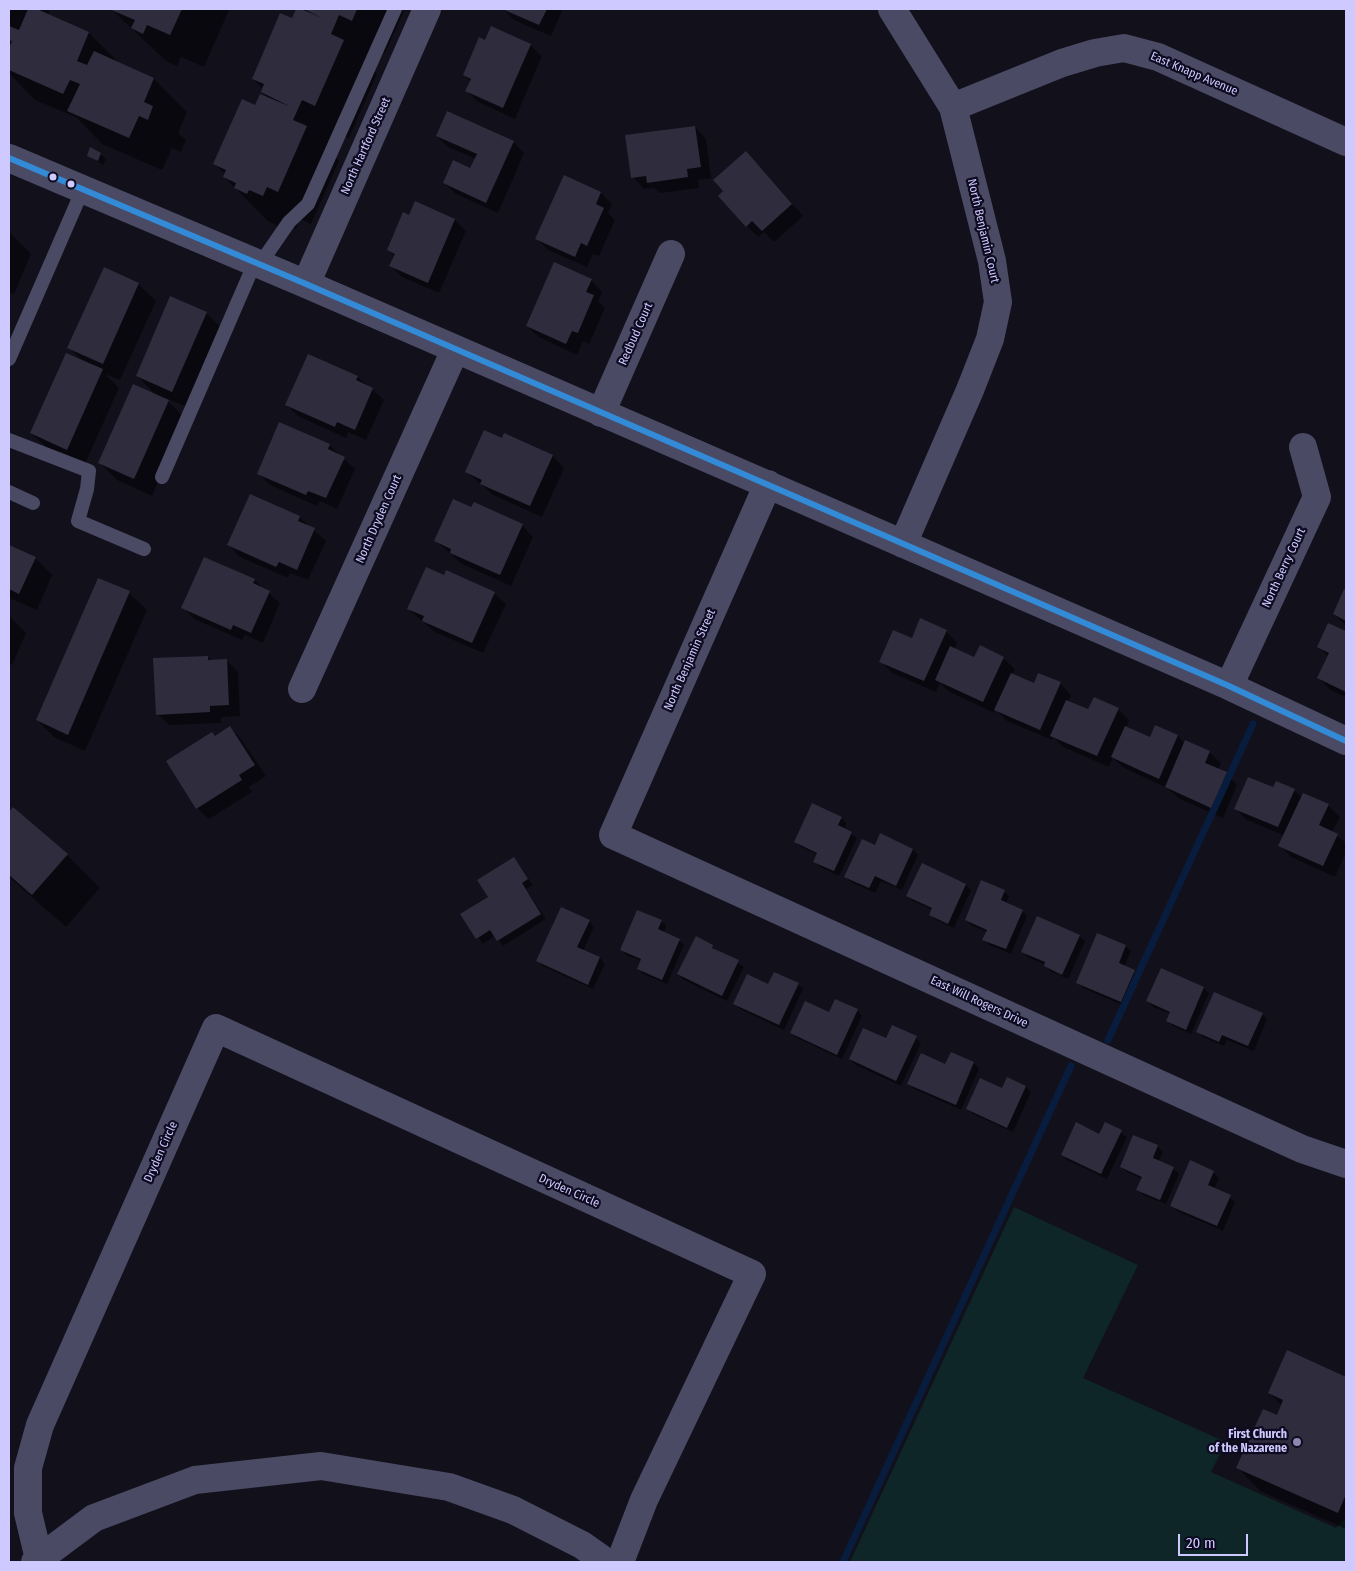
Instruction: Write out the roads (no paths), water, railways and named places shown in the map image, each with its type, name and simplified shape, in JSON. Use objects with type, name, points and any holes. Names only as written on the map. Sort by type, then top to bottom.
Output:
[{"type":"street","name":"North Hartford Street","points":[[306,284],[427,9]]},
{"type":"street","name":"North Benjamin Court","points":[[892,9],[953,107],[992,261],[998,302],[990,339],[903,544]]},
{"type":"street","name":"East Knapp Avenue","points":[[953,107],[1062,63],[1095,53],[1124,48],[1158,57],[1346,142]]},
{"type":"street","points":[[9,158],[768,484],[1229,686],[1346,741]]},
{"type":"street","name":"Redbud Court","points":[[601,413],[670,254]]},
{"type":"street","name":"North Dryden Court","points":[[302,689],[455,350]]},
{"type":"street","name":"North Berry Court","points":[[1229,686],[1317,497],[1303,447]]},
{"type":"street","name":"North Benjamin Street","points":[[614,835],[768,484]]},
{"type":"street","name":"East Will Rogers Drive","points":[[614,835],[1302,1149],[1346,1164]]},
{"type":"street","name":"Dryden Circle","points":[[606,1562],[582,1545],[512,1510],[450,1487],[321,1466],[194,1480],[94,1518],[37,1560],[28,1513],[28,1468],[40,1425],[216,1028],[752,1274],[644,1500],[620,1562]]},
{"type":"lane","points":[[162,477],[257,263],[289,222],[308,204],[395,9]]},
{"type":"lane","points":[[9,359],[83,189]]},
{"type":"lane","points":[[9,440],[89,471],[87,489],[78,521],[144,549]]},
{"type":"lane","points":[[9,492],[33,503]]},
{"type":"waterway","points":[[1108,1040],[1253,724]]},
{"type":"waterway","points":[[843,1562],[1071,1066]]},
{"type":"place","name":"First Church of the Nazarene","points":[[1297,1442]]}]
